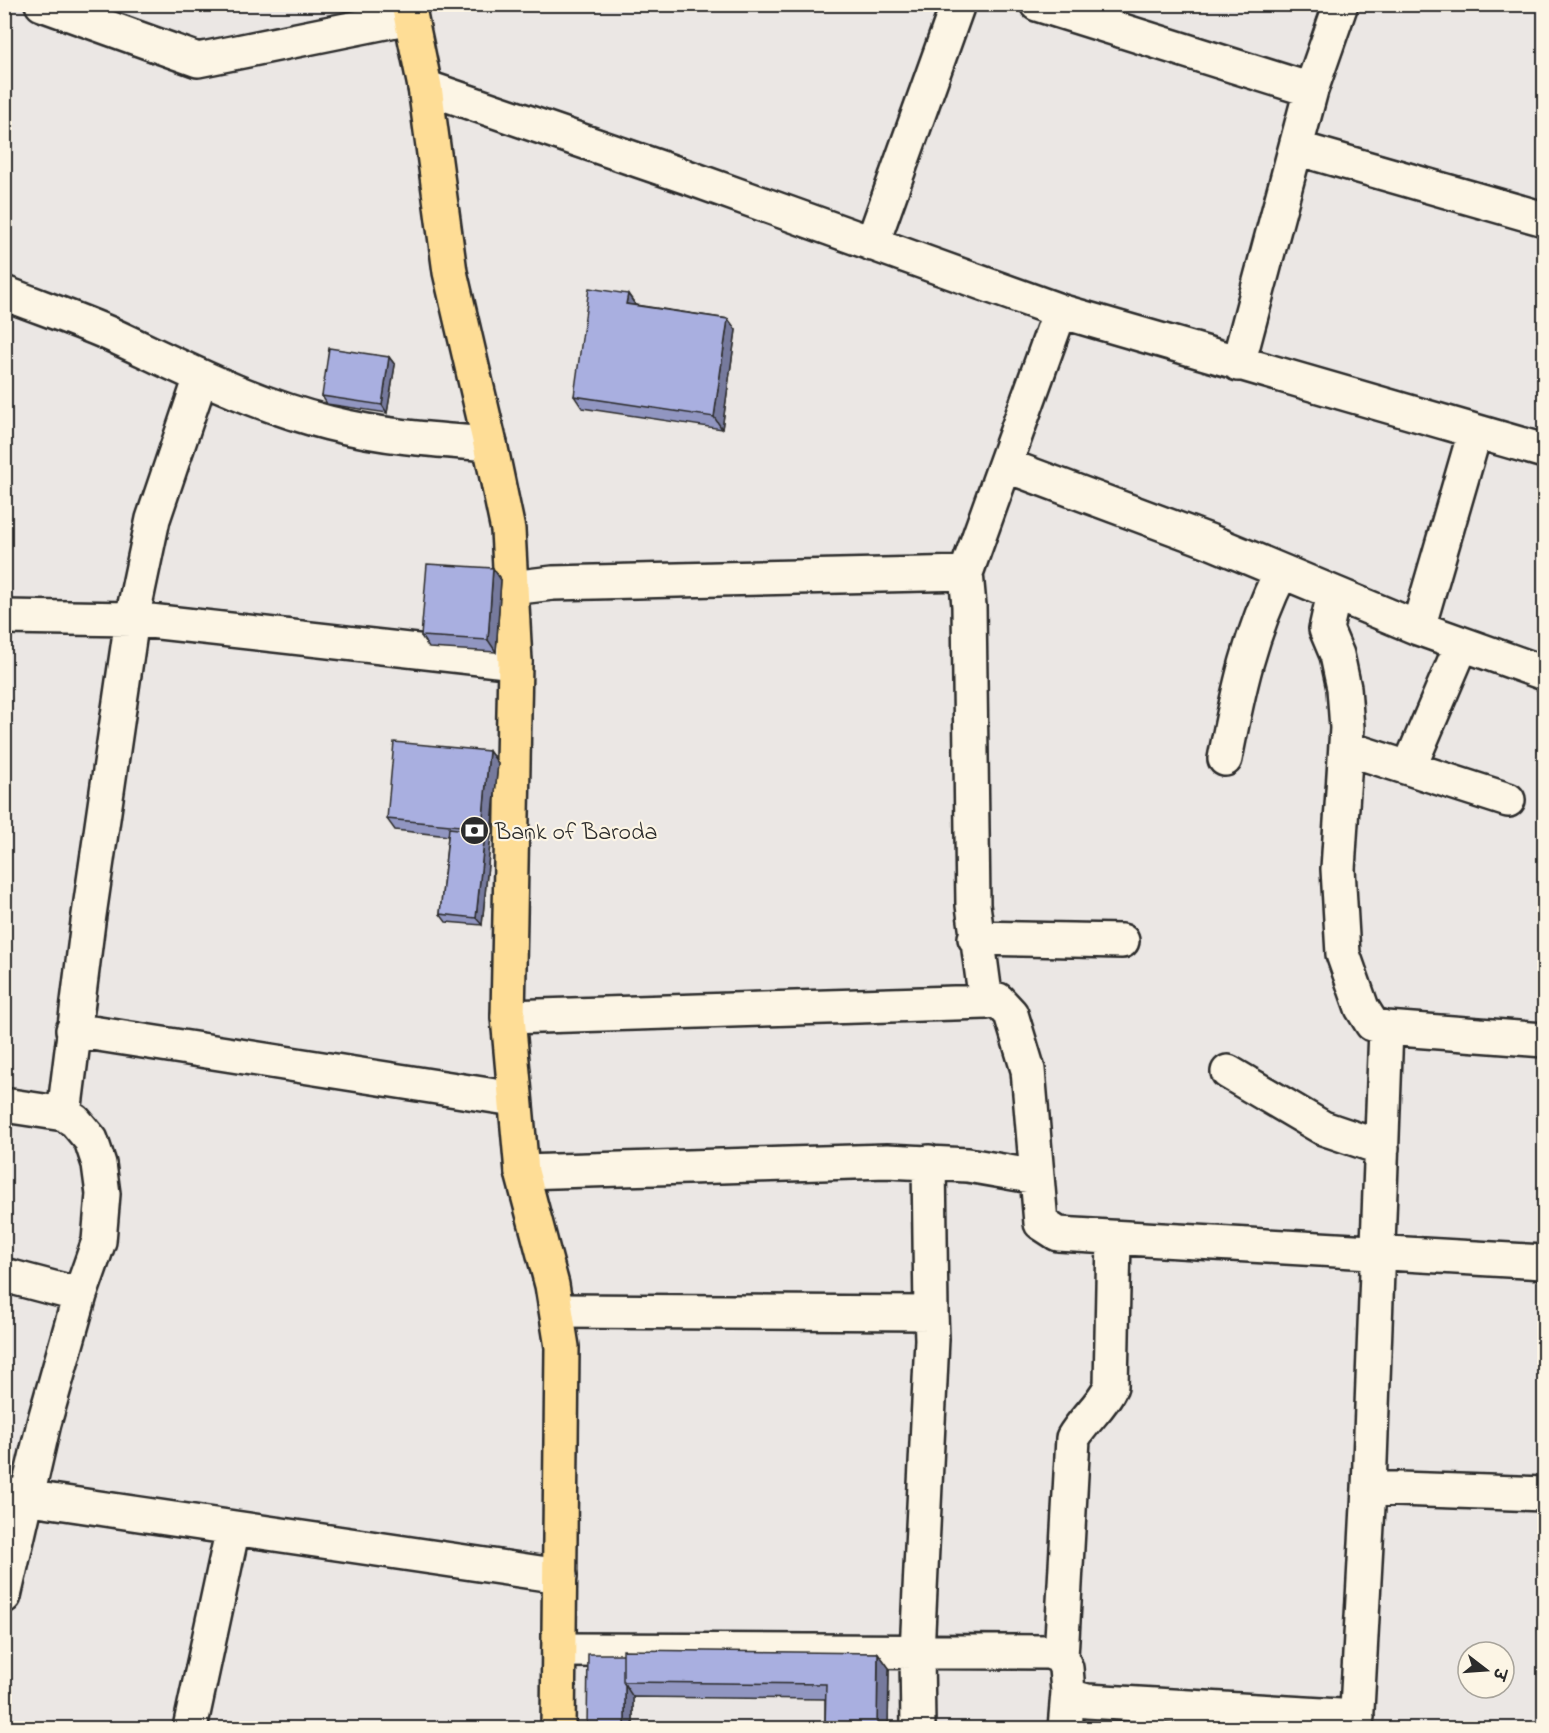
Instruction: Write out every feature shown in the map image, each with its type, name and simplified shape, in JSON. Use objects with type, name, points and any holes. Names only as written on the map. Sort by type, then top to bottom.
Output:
[{"type":"highway","points":[[409,11],[425,87],[450,273],[508,530],[515,662],[508,1017],[522,1172],[557,1311],[562,1383],[558,1728]]},
{"type":"street","points":[[42,4],[198,60],[409,11]]},
{"type":"street","points":[[872,244],[958,4]]},
{"type":"street","points":[[1037,4],[1311,90]]},
{"type":"street","points":[[1238,364],[1311,90],[1341,4]]},
{"type":"street","points":[[425,87],[1060,311],[1545,451]]},
{"type":"street","points":[[1296,148],[1545,219]]},
{"type":"street","points":[[4,293],[107,333],[201,377],[326,423],[393,438],[490,444]]},
{"type":"street","points":[[986,1002],[975,938],[969,606],[966,573],[1060,311]]},
{"type":"street","points":[[64,1114],[73,1030],[132,619],[153,519],[201,377]]},
{"type":"street","points":[[1418,628],[1475,432]]},
{"type":"street","points":[[1005,465],[1209,541],[1418,628],[1545,673]]},
{"type":"street","points":[[1225,759],[1242,671],[1252,638],[1281,572]]},
{"type":"street","points":[[511,588],[553,583],[966,573]]},
{"type":"street","points":[[1334,593],[1326,629],[1336,655],[1344,688],[1347,728],[1338,869],[1343,954],[1362,1008],[1372,1024],[1386,1028],[1545,1040]]},
{"type":"street","points":[[4,617],[132,619],[515,662]]},
{"type":"street","points":[[1409,768],[1462,644]]},
{"type":"street","points":[[1346,748],[1508,800]]},
{"type":"street","points":[[975,938],[1122,941]]},
{"type":"street","points":[[508,1017],[998,1000],[1011,1014],[1028,1070],[1041,1223],[1058,1234],[1378,1251],[1545,1263]]},
{"type":"street","points":[[1068,1692],[1076,1698],[1087,1701],[1356,1723],[1369,1488],[1386,1028]]},
{"type":"street","points":[[73,1030],[514,1099]]},
{"type":"street","points":[[1228,1072],[1323,1128],[1382,1148]]},
{"type":"street","points":[[4,1105],[64,1114],[75,1121],[91,1140],[99,1164],[103,1194],[99,1241],[80,1295],[44,1423],[16,1496],[4,1596]]},
{"type":"street","points":[[522,1172],[930,1162],[968,1165],[1036,1177]]},
{"type":"street","points":[[918,1728],[917,1652],[932,1339],[930,1162]]},
{"type":"street","points":[[1065,1728],[1068,1692],[1066,1668],[1061,1657],[1073,1438],[1080,1426],[1104,1402],[1111,1386],[1114,1238]]},
{"type":"street","points":[[4,1275],[80,1295]]},
{"type":"street","points":[[557,1311],[931,1313]]},
{"type":"street","points":[[1369,1488],[1545,1494]]},
{"type":"street","points":[[16,1496],[560,1576]]},
{"type":"street","points":[[190,1728],[233,1528]]},
{"type":"street","points":[[559,1650],[1049,1652],[1061,1657]]},
{"type":"building","points":[[589,288],[628,294],[626,304],[728,319],[714,417],[574,396]]},
{"type":"building","points":[[329,348],[389,357],[382,405],[322,396]]},
{"type":"building","points":[[427,564],[493,568],[488,640],[421,636]]},
{"type":"building","points":[[394,742],[489,751],[482,828],[387,819]]},
{"type":"building","points":[[449,828],[485,832],[476,918],[440,914]]},
{"type":"building","points":[[623,1650],[878,1653],[877,1728],[825,1728],[826,1684],[623,1682]]},
{"type":"building","points":[[588,1654],[623,1654],[625,1728],[587,1728]]},
{"type":"place","name":"Bank of Baroda","points":[[474,831]]}]
